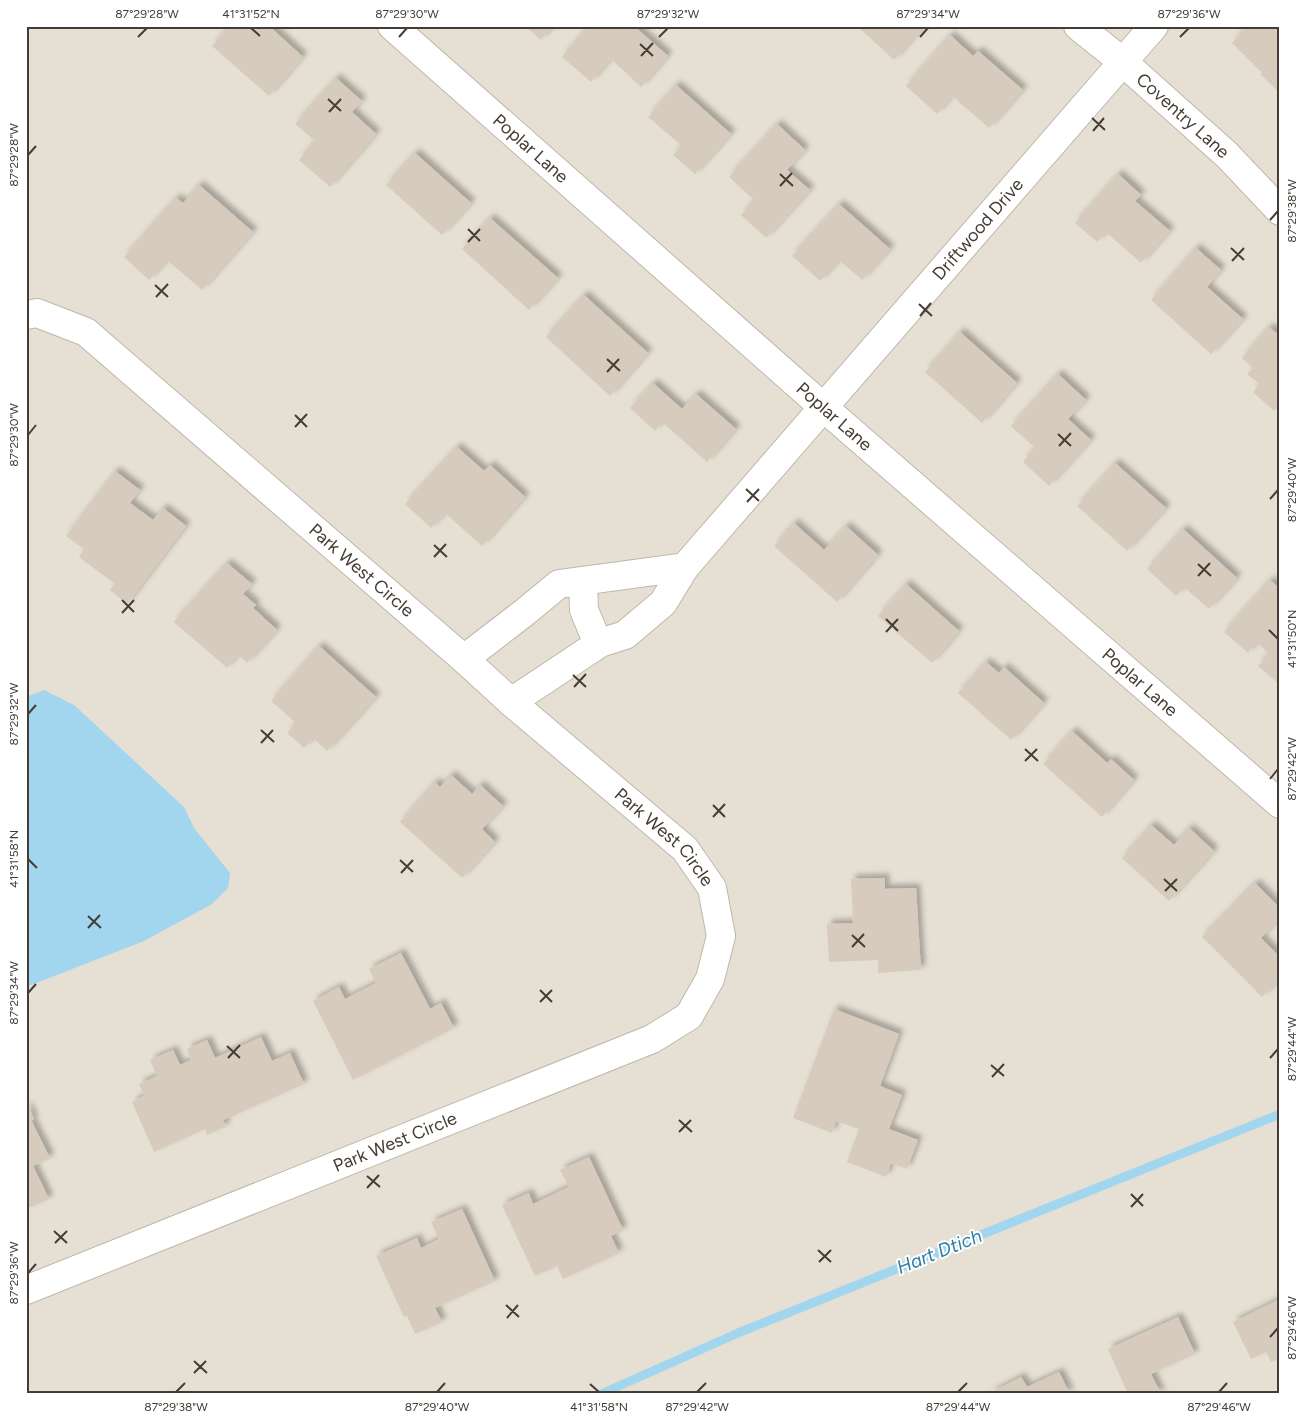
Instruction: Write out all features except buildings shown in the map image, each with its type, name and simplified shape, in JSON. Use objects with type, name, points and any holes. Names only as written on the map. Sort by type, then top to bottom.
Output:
[{"type":"street","name":"Poplar Lane","points":[[392,26],[823,407],[1280,804]]},
{"type":"street","name":"Coventry Lane","points":[[1078,26],[1123,62],[1227,155],[1280,211]]},
{"type":"street","name":"Driftwood Drive","points":[[511,702],[600,643],[624,635],[663,603],[685,567],[1154,26]]},
{"type":"street","name":"Park West Circle","points":[[26,315],[37,313],[86,332],[464,659],[511,702],[684,849],[712,888],[720,936],[710,979],[688,1016],[652,1039],[26,1290]]},
{"type":"street","points":[[464,659],[559,584],[685,567]]},
{"type":"street","points":[[583,581],[584,610],[590,626],[600,643]]},
{"type":"shaded area","points":[[26,26],[1280,26],[1280,1394],[26,1394]]},
{"type":"water","points":[[44,690],[74,705],[184,807],[194,828],[230,873],[228,888],[212,904],[144,941],[26,987],[26,697]]},
{"type":"waterway","name":"Hart Dtich","points":[[601,1394],[738,1333],[1280,1114]]}]
